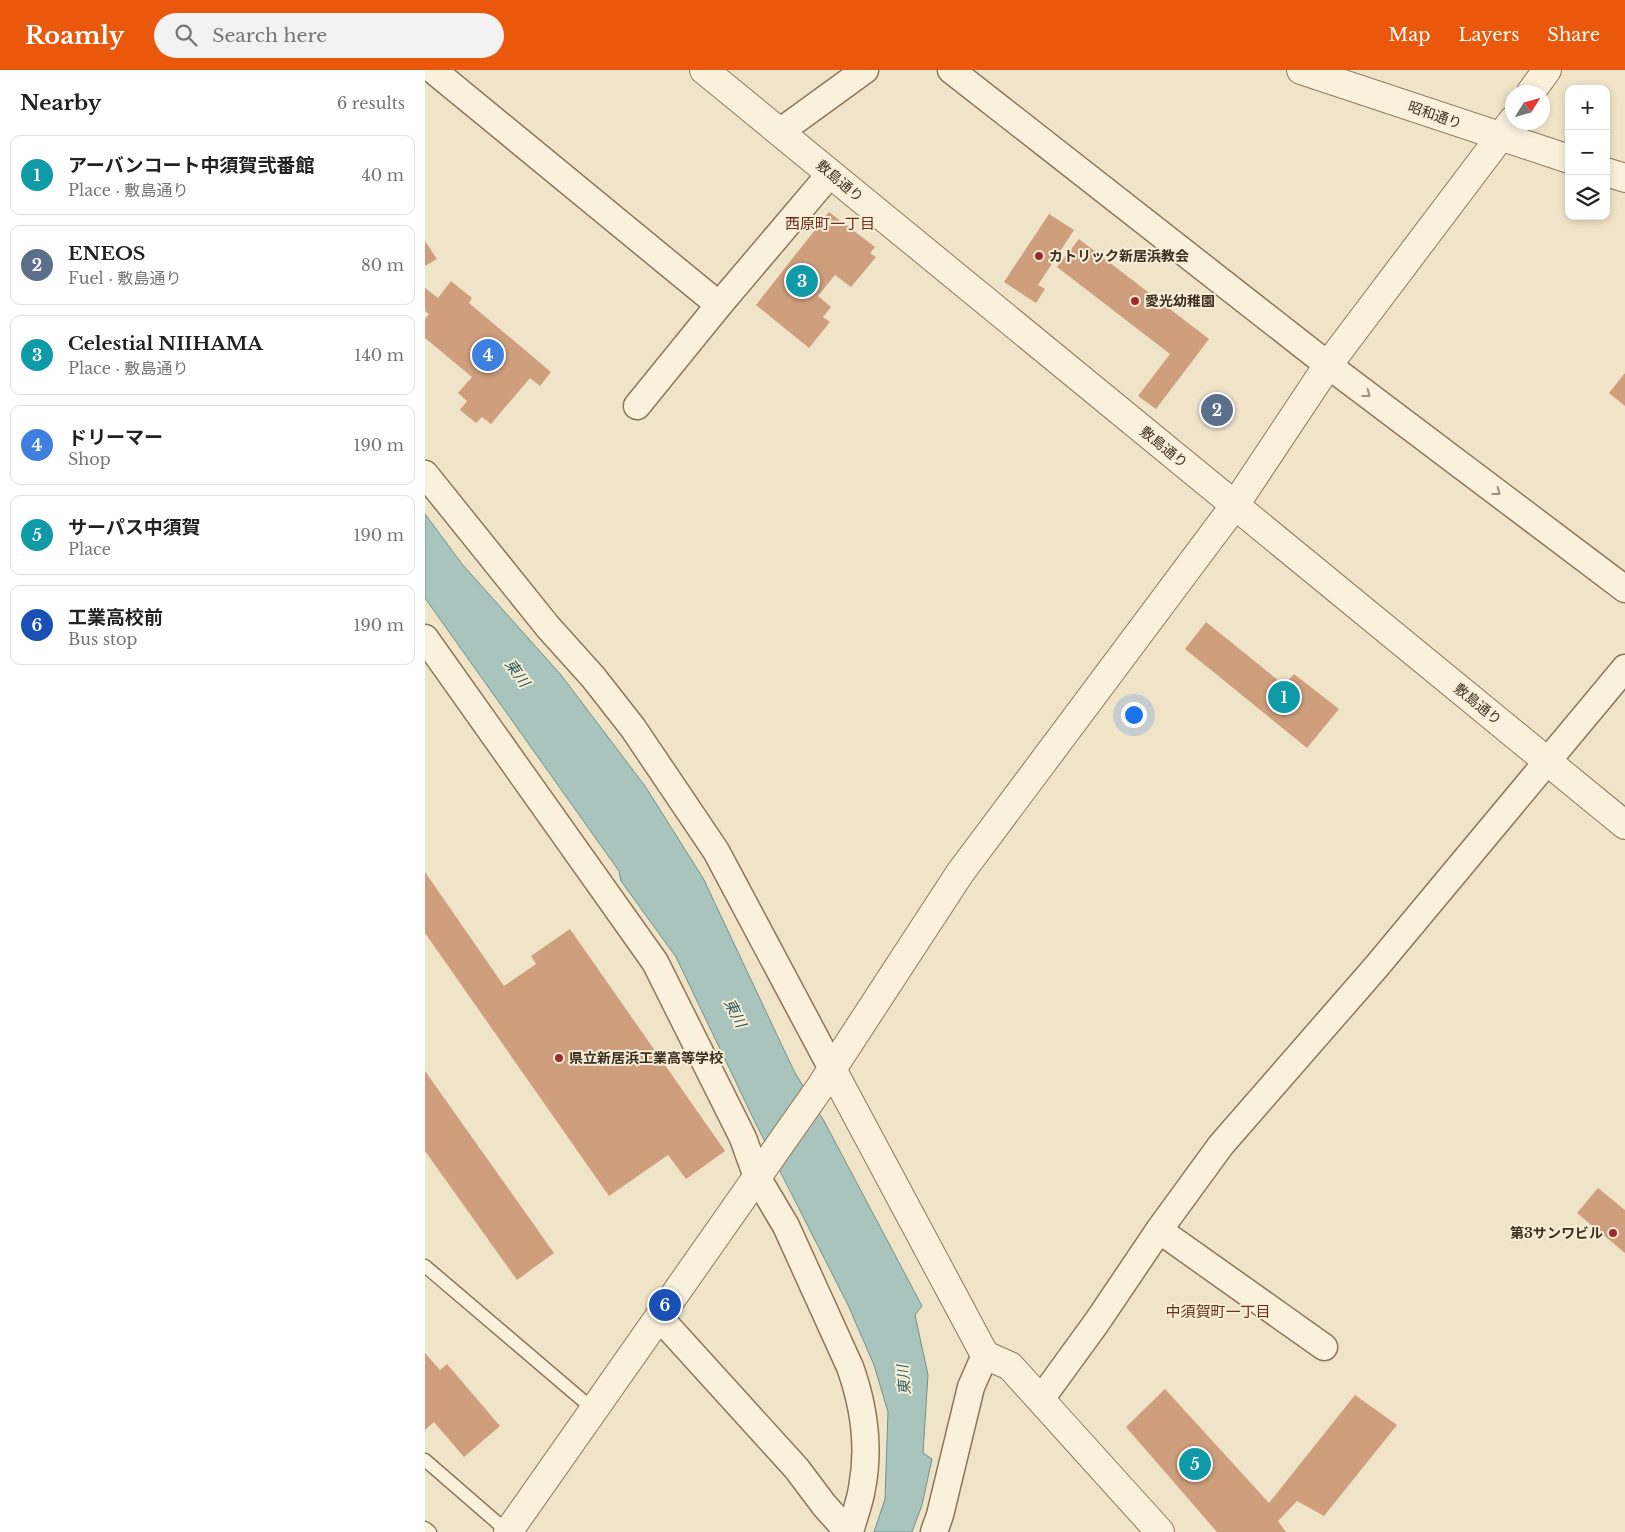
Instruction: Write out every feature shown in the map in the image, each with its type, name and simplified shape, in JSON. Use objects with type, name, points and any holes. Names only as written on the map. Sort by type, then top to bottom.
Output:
[{"type":"street","points":[[433,70],[719,305]]},
{"type":"street","name":"敷島通り","points":[[704,70],[1625,824]]},
{"type":"street","points":[[781,132],[865,70]]},
{"type":"street","points":[[951,70],[1328,365],[1625,589]]},
{"type":"street","name":"昭和通り","points":[[1301,70],[1505,128]]},
{"type":"street","points":[[1536,85],[1547,70]]},
{"type":"street","points":[[508,1532],[826,1078],[960,873],[1235,505],[1328,365],[1506,130]]},
{"type":"street","name":"昭和通り","points":[[1509,130],[1565,157]]},
{"type":"street","points":[[1610,173],[1625,178]]},
{"type":"street","points":[[637,406],[719,305],[830,174]]},
{"type":"street","points":[[425,474],[633,728],[716,851],[826,1078],[985,1355],[1010,1366],[1160,1532]]},
{"type":"street","points":[[425,638],[655,962],[743,1138],[764,1168],[786,1226],[859,1391],[865,1421],[866,1457],[862,1488],[849,1532]]},
{"type":"street","points":[[1041,1399],[1221,1145],[1377,966],[1625,668]]},
{"type":"street","points":[[1159,1230],[1324,1346]]},
{"type":"street","points":[[659,1317],[797,1468],[824,1505],[849,1532]]},
{"type":"street","points":[[934,1532],[940,1515],[971,1387],[985,1355]]},
{"type":"lane","points":[[425,1266],[594,1410]]},
{"type":"lane","points":[[425,1460],[508,1532]]},
{"type":"lane","points":[[425,1528],[429,1532]]},
{"type":"water","name":"東川","points":[[425,514],[462,564],[561,675],[645,786],[703,878],[794,1071],[824,1121],[922,1306],[915,1315],[928,1375],[923,1453],[932,1459],[922,1505],[912,1532],[874,1532],[885,1499],[888,1412],[874,1365],[848,1305],[756,1124],[676,957],[621,881],[619,871],[425,598]]},
{"type":"building","points":[[829,212],[875,247],[870,253],[876,257],[851,287],[835,275],[818,296],[831,307],[823,317],[830,322],[809,348],[756,305]]},
{"type":"building","name":"カトリック新居浜教会","points":[[1049,214],[1074,230],[1038,285],[1045,289],[1036,303],[1004,282]]},
{"type":"building","points":[[1079,239],[1209,339],[1156,409],[1138,396],[1170,354],[1057,267]]},
{"type":"building","points":[[425,241],[437,259],[425,266]]},
{"type":"building","points":[[451,281],[472,298],[469,303],[551,372],[540,386],[530,378],[491,424],[482,417],[476,423],[460,410],[467,401],[458,393],[472,377],[425,338],[425,319],[429,314],[425,311],[425,288],[438,298]]},
{"type":"building","points":[[1625,373],[1625,406],[1609,393]]},
{"type":"building","points":[[1206,622],[1284,685],[1294,674],[1339,709],[1307,748],[1185,649]]},
{"type":"building","points":[[425,872],[504,986],[536,964],[531,956],[570,929],[725,1151],[686,1179],[668,1155],[609,1196],[425,933]]},
{"type":"building","points":[[425,1071],[554,1253],[517,1280],[425,1151]]},
{"type":"building","name":"第3サンワビル","points":[[1598,1188],[1625,1210],[1625,1253],[1577,1213]]},
{"type":"building","points":[[425,1353],[440,1370],[447,1364],[500,1426],[464,1457],[434,1422],[425,1430]]},
{"type":"building","points":[[1165,1389],[1269,1503],[1355,1395],[1397,1425],[1324,1516],[1297,1501],[1278,1521],[1286,1532],[1217,1532],[1126,1427]]},
{"type":"place","name":"カトリック新居浜教会","points":[[1039,256]]},
{"type":"place","name":"Celestial NIIHAMA","points":[[802,281]]},
{"type":"place","name":"愛光幼稚園","points":[[1135,301]]},
{"type":"place","name":"ドリーマー","points":[[488,355]]},
{"type":"place","name":"ENEOS","points":[[1217,410]]},
{"type":"place","name":"アーバンコート中須賀弐番館","points":[[1284,697]]},
{"type":"place","name":"県立新居浜工業高等学校","points":[[559,1058]]},
{"type":"place","name":"第3サンワビル","points":[[1613,1233]]},
{"type":"place","name":"工業高校前","points":[[665,1305]]},
{"type":"place","name":"サーパス中須賀","points":[[1195,1464]]},
{"type":"district","name":"西原町一丁目","points":[[830,224]]},
{"type":"district","name":"中須賀町一丁目","points":[[1218,1312]]}]
